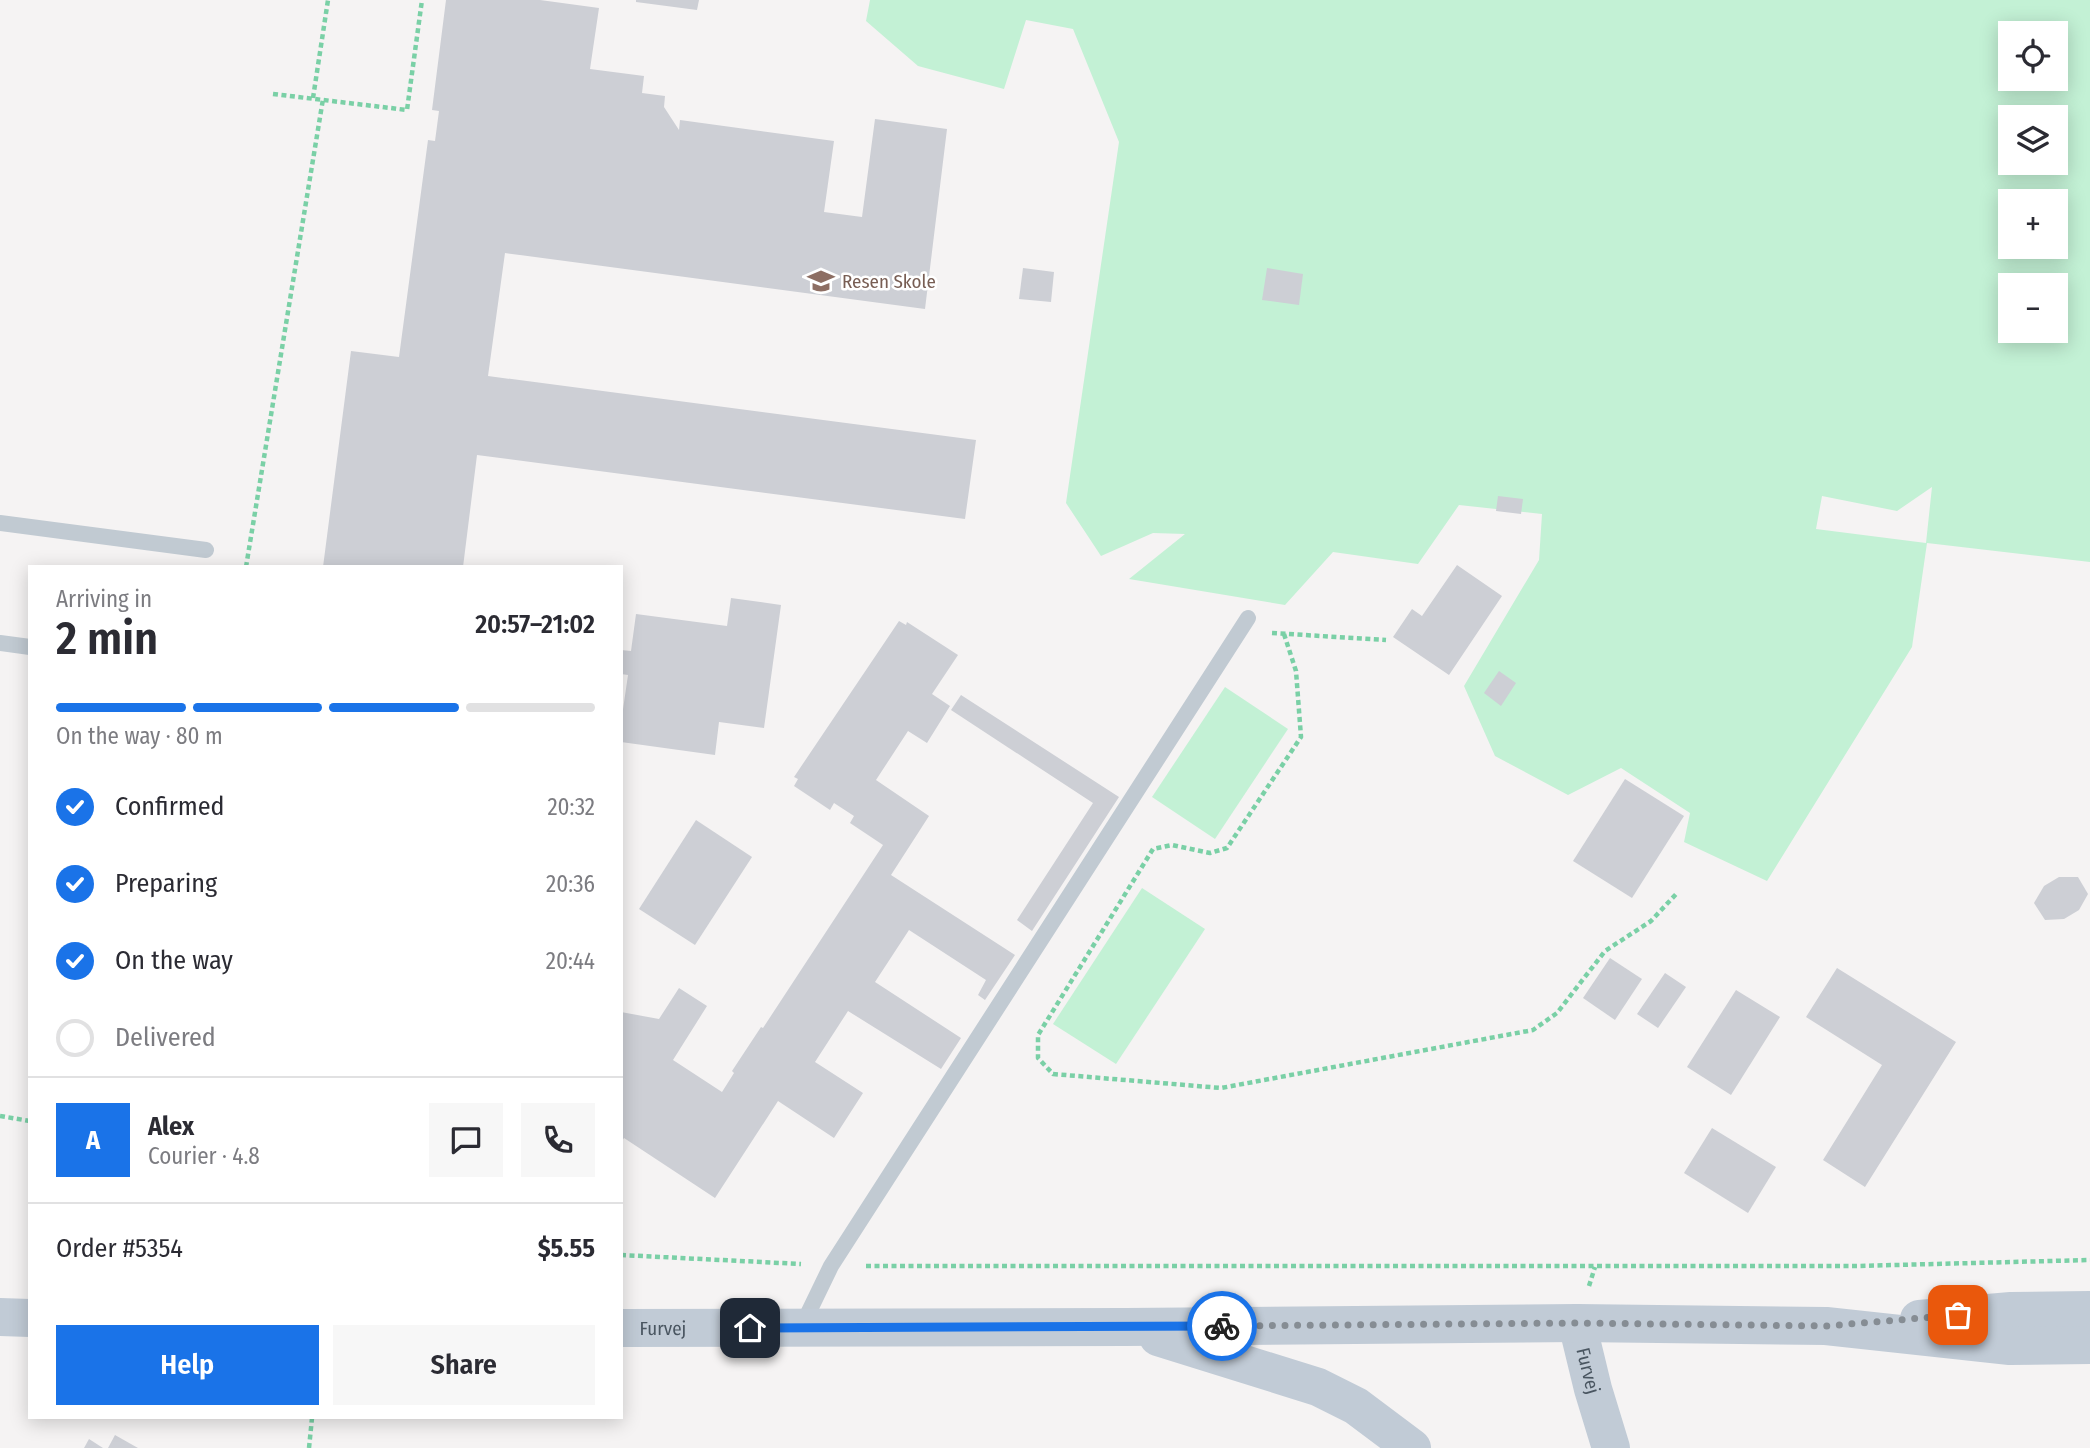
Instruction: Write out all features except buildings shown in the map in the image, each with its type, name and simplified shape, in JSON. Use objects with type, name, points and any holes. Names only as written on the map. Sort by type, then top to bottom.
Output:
[{"type":"main road","points":[[1577,1323],[1826,1326],[2011,1311],[2090,1310]]},
{"type":"main road","points":[[0,1317],[28,1318]]},
{"type":"main road","name":"Furvej","points":[[623,1328],[1577,1323],[1611,1448]]},
{"type":"main road","points":[[1826,1326],[2011,1346],[2090,1345]]},
{"type":"main road","name":"Furvej","points":[[1126,1327],[1318,1387],[1356,1406],[1412,1448]]},
{"type":"lane","points":[[0,523],[206,550]]},
{"type":"lane","points":[[801,1328],[831,1266],[1244,625]]},
{"type":"lane","points":[[0,643],[28,647]]},
{"type":"path","points":[[313,98],[328,0]]},
{"type":"path","points":[[273,94],[407,110],[422,0]]},
{"type":"path","points":[[246,565],[323,99]]},
{"type":"path","points":[[1244,625],[1284,634],[1386,640]]},
{"type":"path","points":[[1284,634],[1296,671],[1301,737],[1227,848],[1210,853],[1172,845],[1153,849],[1038,1035],[1038,1058],[1053,1074],[1220,1088],[1533,1030],[1557,1013],[1605,951],[1651,921],[1678,892]]},
{"type":"path","points":[[0,1115],[28,1121]]},
{"type":"path","points":[[623,1255],[831,1266],[1856,1266],[2090,1260]]},
{"type":"path","points":[[309,1448],[312,1419]]},
{"type":"green space","points":[[870,0],[2090,0],[2090,562],[1927,543],[1912,647],[1767,881],[1684,842],[1690,813],[1621,768],[1568,795],[1495,756],[1464,686],[1539,560],[1542,514],[1459,505],[1418,564],[1333,552],[1285,605],[1129,579],[1185,534],[1153,533],[1101,556],[1066,503],[1119,142],[1073,29],[1026,20],[1004,89],[918,66],[866,21]],"holes":[[[1932,487],[1926,543],[1816,529],[1822,496],[1897,511]]]},
{"type":"green space","points":[[1225,687],[1288,729],[1215,839],[1152,797]]},
{"type":"green space","points":[[1142,888],[1205,929],[1116,1064],[1053,1024]]},
{"type":"way so far","points":[[1222,1326],[1577,1323],[1826,1326],[1958,1315]]},
{"type":"place","name":"Resen Skole","points":[[821,281]]},
{"type":"route","points":[[750,1328],[1222,1326]]}]
